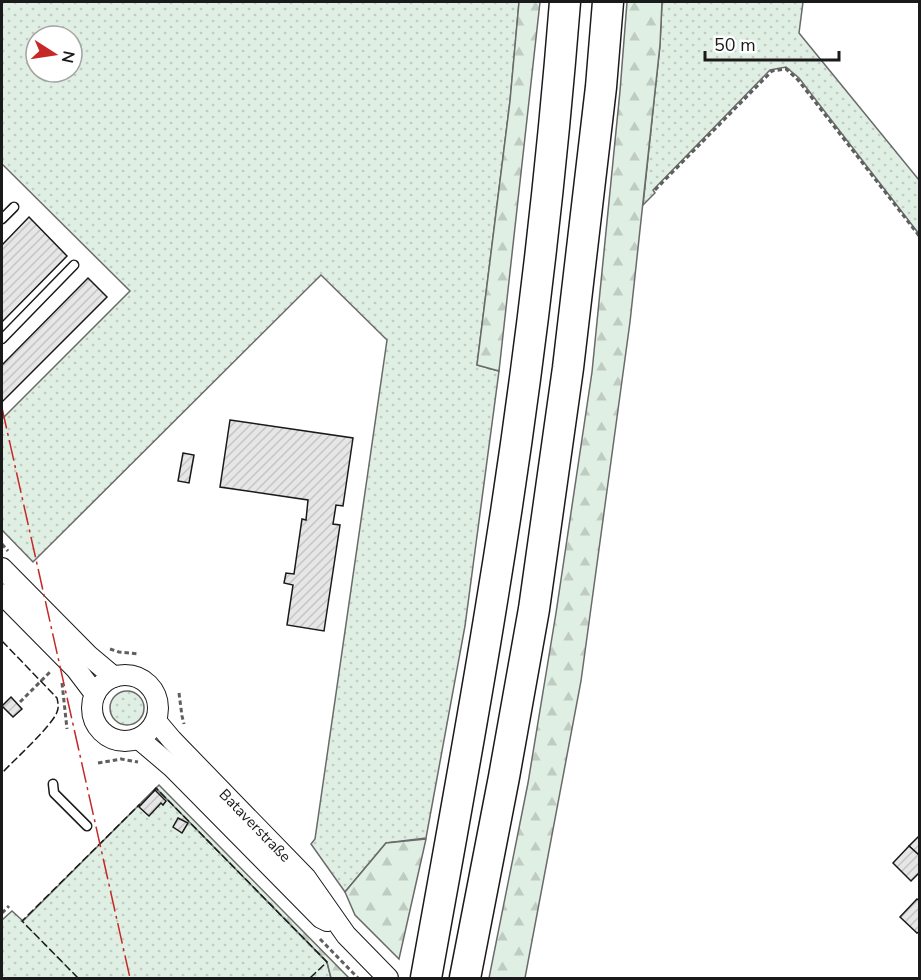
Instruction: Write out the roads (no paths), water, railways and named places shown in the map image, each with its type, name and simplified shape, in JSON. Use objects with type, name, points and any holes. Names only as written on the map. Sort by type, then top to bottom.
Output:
[{"type":"highway","points":[[426,978],[492,605],[527,362],[565,2]]},
{"type":"highway","points":[[465,978],[534,609],[568,368],[601,87],[608,2]]},
{"type":"street","points":[[2,568],[89,656],[114,677]]},
{"type":"street","points":[[2,594],[76,669],[95,694]]},
{"type":"street","points":[[126,675],[138,678],[148,684],[156,695],[158,708],[156,721],[149,732],[139,739],[124,742],[109,738],[94,720],[92,707],[95,694],[103,684],[114,677],[126,675]]},
{"type":"street","name":"Bataverstraße","points":[[156,721],[306,878],[346,935],[388,978]]},
{"type":"street","name":"Bataverstraße","points":[[139,739],[172,767],[321,918],[346,935]]},
{"type":"lane","points":[[2,219],[14,207]]},
{"type":"lane","points":[[2,339],[74,265]]},
{"type":"lane","points":[[53,784],[54,793],[87,826]]}]
